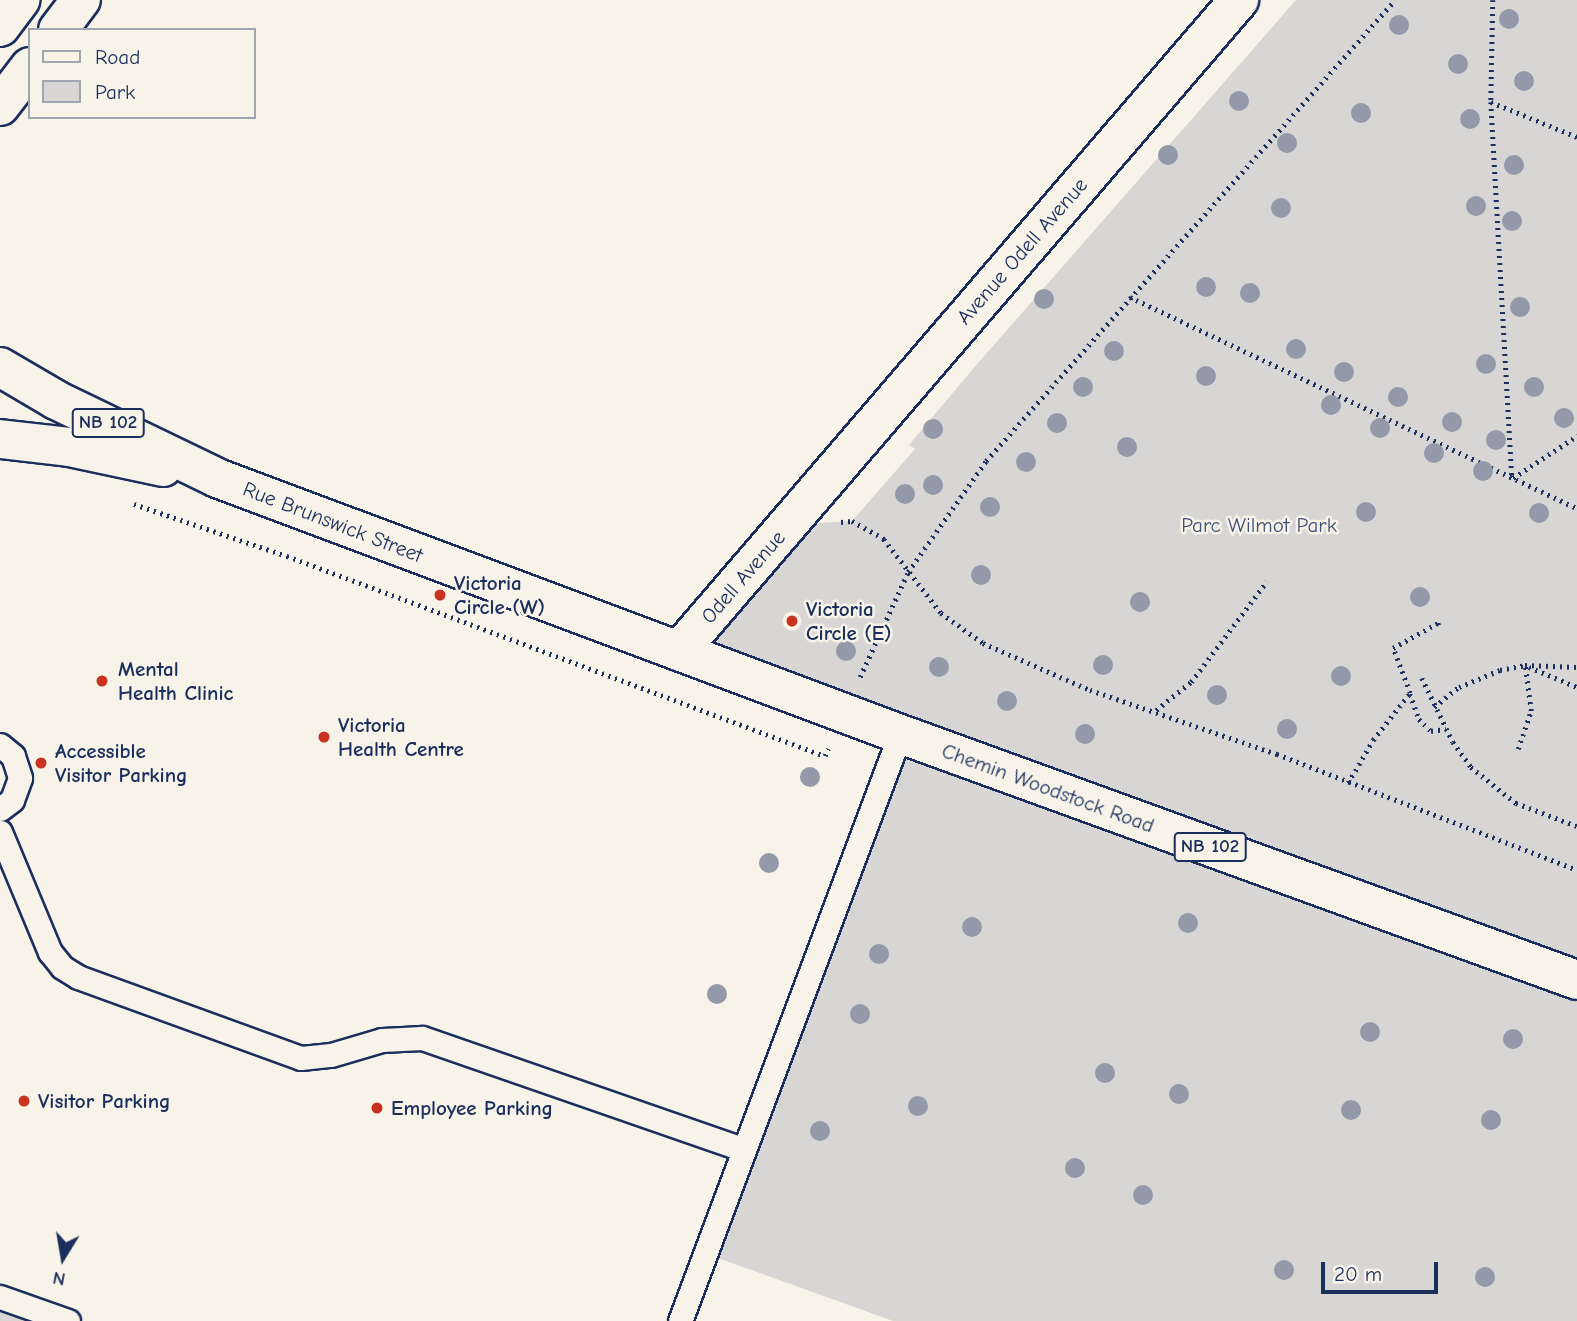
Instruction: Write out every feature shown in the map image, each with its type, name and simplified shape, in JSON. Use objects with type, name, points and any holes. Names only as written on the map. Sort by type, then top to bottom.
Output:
[{"type":"main road","points":[[0,27],[20,0]]},
{"type":"main road","points":[[59,28],[80,0]]},
{"type":"main road","name":"Avenue Odell Avenue","points":[[797,514],[1238,0]]},
{"type":"main road","points":[[0,106],[28,70]]},
{"type":"main road","name":"Rue Brunswick Street","points":[[0,367],[56,400],[217,478],[679,651]]},
{"type":"main road","name":"NB 102","points":[[0,439],[69,447],[217,478]]},
{"type":"main road","name":"Odell Avenue","points":[[679,651],[797,514]]},
{"type":"main road","name":"Chemin Woodstock Road","points":[[679,651],[900,734],[1577,979]]},
{"type":"lane","points":[[680,1321],[900,734]]},
{"type":"lane","points":[[0,745],[13,756],[20,778],[12,800],[0,809]]},
{"type":"lane","points":[[0,832],[50,952],[62,967],[78,977],[301,1058],[331,1055],[382,1040],[422,1038],[743,1149]]},
{"type":"lane","points":[[0,1297],[68,1321]]},
{"type":"path","points":[[859,680],[908,572],[986,461],[1395,0]]},
{"type":"path","points":[[1493,0],[1491,102],[1513,478]]},
{"type":"path","points":[[1491,102],[1577,138]]},
{"type":"path","points":[[1130,297],[1577,509]]},
{"type":"path","points":[[1513,478],[1577,436]]},
{"type":"path","points":[[132,503],[287,556],[825,757]]},
{"type":"path","points":[[797,514],[852,521],[884,539],[941,613],[983,643],[1090,690],[1156,710],[1577,870]]},
{"type":"path","points":[[1156,710],[1192,682],[1267,582]]},
{"type":"path","points":[[1440,629],[1438,623],[1393,648],[1419,719],[1431,732],[1446,729]]},
{"type":"path","points":[[1434,707],[1459,687],[1525,665],[1577,667]]},
{"type":"path","points":[[1525,665],[1577,687]]},
{"type":"path","points":[[1518,749],[1531,711],[1525,665]]},
{"type":"path","points":[[1422,678],[1446,729],[1471,767],[1495,790],[1549,819],[1577,826]]},
{"type":"path","points":[[1348,783],[1373,740],[1409,693]]},
{"type":"green space","name":"Parc Wilmot Park","points":[[1296,0],[1577,0],[1577,1321],[893,1321],[704,1253],[900,734],[679,651],[788,525],[852,521],[915,449],[909,445],[972,370]]},
{"type":"green space","points":[[0,1297],[37,1321],[0,1321]]},
{"type":"place","name":"Victoria Circle (W)","points":[[440,595]]},
{"type":"place","name":"Victoria Circle (E)","points":[[792,621]]},
{"type":"place","name":"Mental Health Clinic","points":[[102,681]]},
{"type":"place","name":"Victoria Health Centre","points":[[324,737]]},
{"type":"place","name":"Accessible Visitor Parking","points":[[41,763]]},
{"type":"place","name":"Visitor Parking","points":[[24,1101]]},
{"type":"place","name":"Employee Parking","points":[[377,1108]]}]
